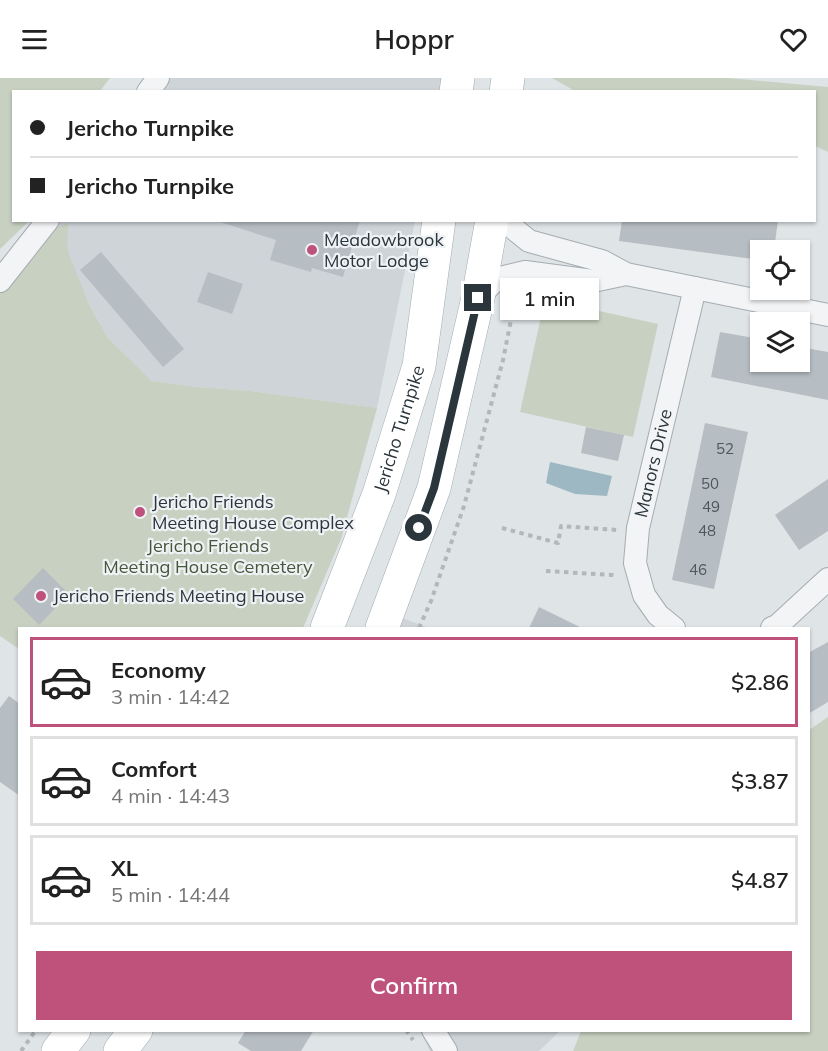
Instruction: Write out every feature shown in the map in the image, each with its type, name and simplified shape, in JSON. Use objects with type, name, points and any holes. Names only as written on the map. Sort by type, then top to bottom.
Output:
[{"type":"main road","name":"Jericho Turnpike","points":[[327,627],[380,494],[419,366],[439,222]]},
{"type":"main road","points":[[382,627],[434,488],[478,298],[492,222]]},
{"type":"main road","points":[[58,1051],[72,1032]]},
{"type":"main road","points":[[120,1051],[134,1032]]},
{"type":"main road","points":[[139,1051],[146,1032]]},
{"type":"street","points":[[0,281],[46,222]]},
{"type":"street","points":[[505,222],[529,242],[602,261],[626,274],[828,315]]},
{"type":"street","points":[[478,298],[496,279],[525,272],[593,281],[626,274]]},
{"type":"street","name":"Manors Drive","points":[[673,627],[658,615],[644,595],[635,563],[638,528],[695,288]]},
{"type":"street","points":[[774,627],[828,579]]},
{"type":"street","points":[[434,1032],[446,1051]]},
{"type":"path","points":[[419,627],[431,601],[464,506],[503,360],[513,310],[519,293],[525,289]]},
{"type":"path","points":[[502,528],[558,543],[561,526],[621,531]]},
{"type":"path","points":[[546,571],[612,574],[619,576],[622,582]]},
{"type":"path","points":[[21,1051],[35,1032]]},
{"type":"shaded area","points":[[160,78],[445,78],[442,90],[151,90]]},
{"type":"shaded area","points":[[52,222],[415,222],[377,408],[251,391],[152,381],[108,338],[69,267]]},
{"type":"shaded area","points":[[397,616],[426,627],[392,627]]},
{"type":"shaded area","points":[[420,1032],[559,1032],[539,1051],[430,1051]]},
{"type":"green space","points":[[0,78],[110,78],[101,90],[12,90],[12,222],[28,222],[0,249]]},
{"type":"green space","points":[[552,78],[728,78],[828,87],[828,152],[816,146],[816,90],[573,90]]},
{"type":"green space","name":"Jericho Friends Meeting House Cemetery","points":[[68,223],[68,252],[89,304],[108,338],[152,381],[251,391],[377,408],[341,539],[303,627],[18,627],[18,648],[0,636],[0,274],[51,230]]},
{"type":"green space","points":[[545,299],[658,324],[633,437],[520,412]]},
{"type":"green space","points":[[828,717],[828,1051],[573,1051],[581,1032],[810,1032],[810,729]]},
{"type":"water","points":[[550,462],[612,476],[607,496],[575,494],[546,483]]},
{"type":"building","name":"Meadowbrook Motor Lodge","points":[[220,222],[359,222],[343,277],[312,268],[311,272],[270,260],[276,240]]},
{"type":"building","points":[[622,222],[778,222],[775,240],[750,240],[750,259],[619,241]]},
{"type":"building","points":[[101,252],[184,349],[163,367],[80,270]]},
{"type":"building","points":[[208,272],[243,284],[232,314],[197,302]]},
{"type":"building","points":[[720,332],[750,337],[750,372],[810,372],[810,349],[828,352],[828,400],[711,377]]},
{"type":"building","points":[[705,423],[748,432],[714,589],[672,580]]},
{"type":"building","points":[[586,427],[624,435],[618,461],[581,453]]},
{"type":"building","points":[[828,479],[828,531],[799,550],[775,515]]},
{"type":"building","name":"Jericho Friends Meeting House","points":[[43,568],[69,594],[39,625],[13,599]]},
{"type":"building","points":[[539,607],[580,627],[529,627]]},
{"type":"building","points":[[828,642],[828,702],[810,713],[810,652]]},
{"type":"building","points":[[9,696],[18,703],[18,795],[0,782],[0,708]]},
{"type":"building","points":[[245,1032],[313,1032],[301,1051],[251,1051],[238,1043]]},
{"type":"place","name":"Meadowbrook Motor Lodge","points":[[312,250]]},
{"type":"place","name":"Jericho Friends Meeting House Complex","points":[[140,512]]},
{"type":"place","name":"Jericho Friends Meeting House","points":[[41,596]]},
{"type":"route","points":[[419,528],[434,488],[478,298]]}]
